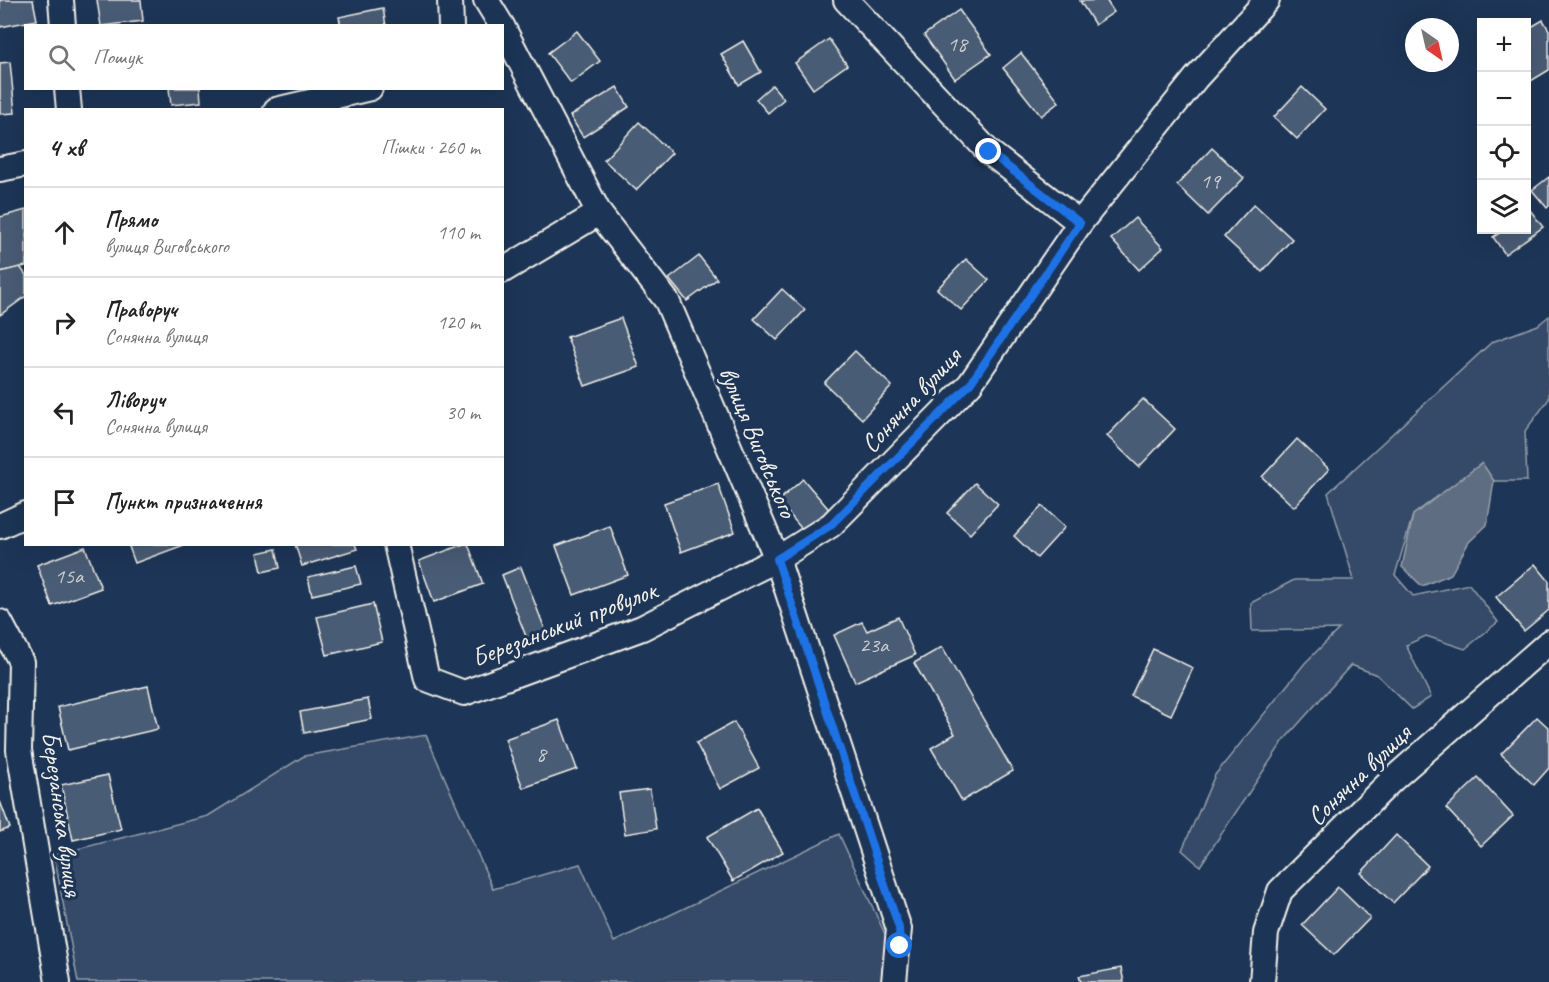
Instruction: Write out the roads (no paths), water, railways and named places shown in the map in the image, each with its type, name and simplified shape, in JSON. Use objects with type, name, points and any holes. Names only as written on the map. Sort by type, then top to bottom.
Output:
[{"type":"street","points":[[61,0],[63,24]]},
{"type":"street","points":[[450,0],[451,24]]},
{"type":"street","name":"вулиця Виговського","points":[[486,0],[499,24]]},
{"type":"street","points":[[846,0],[989,152],[1080,223]]},
{"type":"street","name":"Сонячна вулиця","points":[[777,559],[831,525],[970,384],[1080,223],[1196,78],[1267,0]]},
{"type":"street","name":"вулиця Виговського","points":[[505,36],[599,213],[667,301],[777,559],[899,928],[894,982]]},
{"type":"street","points":[[67,90],[69,108]]},
{"type":"street","points":[[285,108],[361,90]]},
{"type":"street","points":[[0,169],[24,164]]},
{"type":"street","points":[[504,270],[599,213]]},
{"type":"street","points":[[0,526],[24,515]]},
{"type":"street","name":"Березанський провулок","points":[[396,546],[427,679],[464,693],[642,628],[777,559]]},
{"type":"street","name":"Березанська вулиця","points":[[0,622],[21,662],[19,750],[58,982]]},
{"type":"street","name":"Сонячна вулиця","points":[[1262,982],[1266,933],[1280,891],[1392,780],[1549,642]]}]
